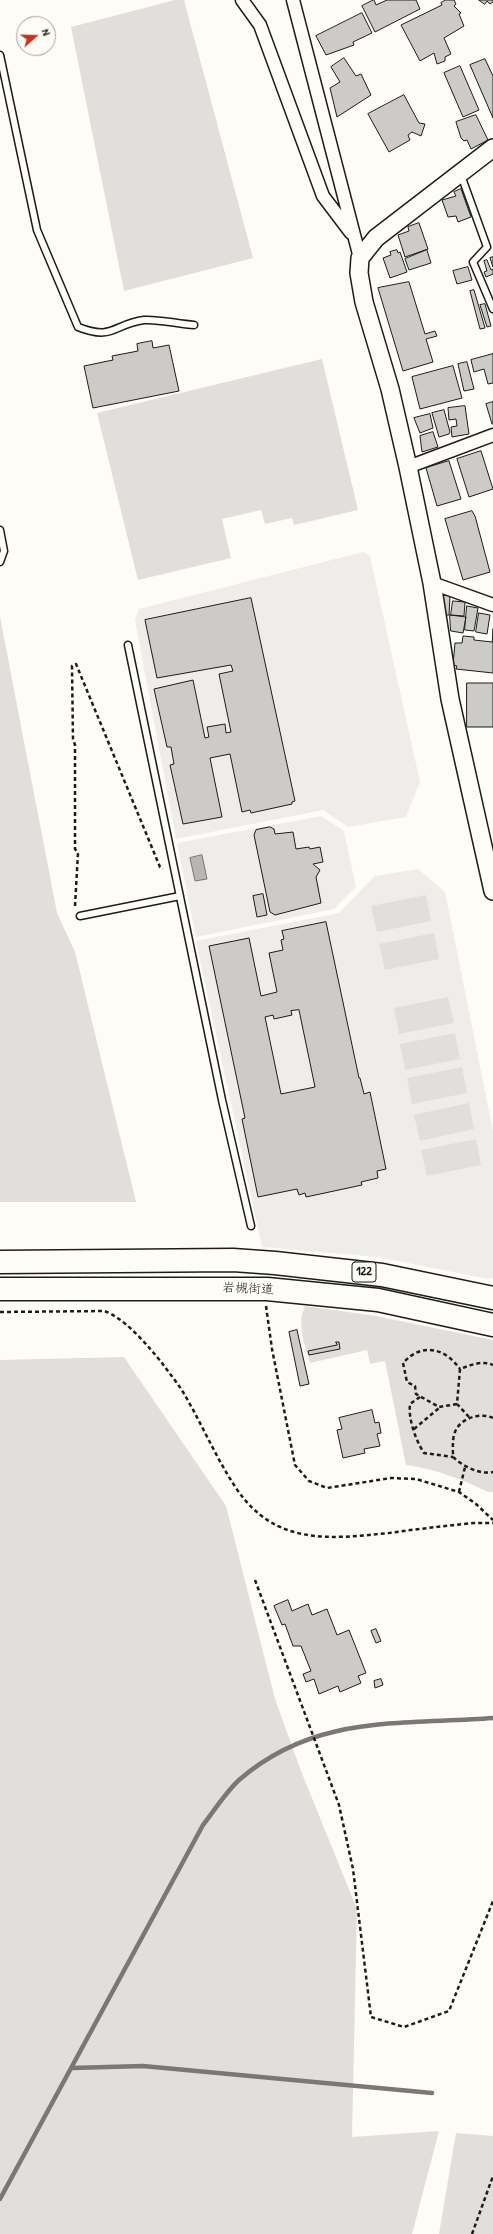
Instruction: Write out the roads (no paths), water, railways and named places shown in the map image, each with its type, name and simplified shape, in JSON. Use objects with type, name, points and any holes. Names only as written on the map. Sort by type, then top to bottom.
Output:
[{"type":"highway","name":"岩槻街道","points":[[0,1262],[233,1260],[327,1268],[382,1275],[493,1298]]},
{"type":"highway","name":"岩槻街道","points":[[0,1289],[233,1288],[326,1294],[378,1300],[493,1325]]},
{"type":"street","points":[[242,0],[260,25],[323,196],[354,237]]},
{"type":"street","points":[[293,0],[360,258],[359,273],[364,302],[390,389],[408,467],[432,584],[450,699],[493,891]]},
{"type":"street","points":[[360,258],[376,238],[493,148]]},
{"type":"street","points":[[408,467],[493,435]]},
{"type":"street","points":[[432,584],[493,605]]},
{"type":"lane","points":[[0,55],[37,230],[78,327],[93,332],[110,332],[144,320],[194,325]]},
{"type":"lane","points":[[460,174],[487,247],[473,262],[493,308]]},
{"type":"lane","points":[[0,530],[4,551],[0,562]]},
{"type":"lane","points":[[128,645],[175,873],[251,1226]]},
{"type":"lane","points":[[80,916],[180,896]]},
{"type":"waterway","points":[[0,2199],[203,1825],[224,1796],[239,1780],[268,1759],[298,1743],[328,1733],[392,1723],[493,1718]]},
{"type":"waterway","points":[[72,2068],[143,2066],[432,2093]]}]
